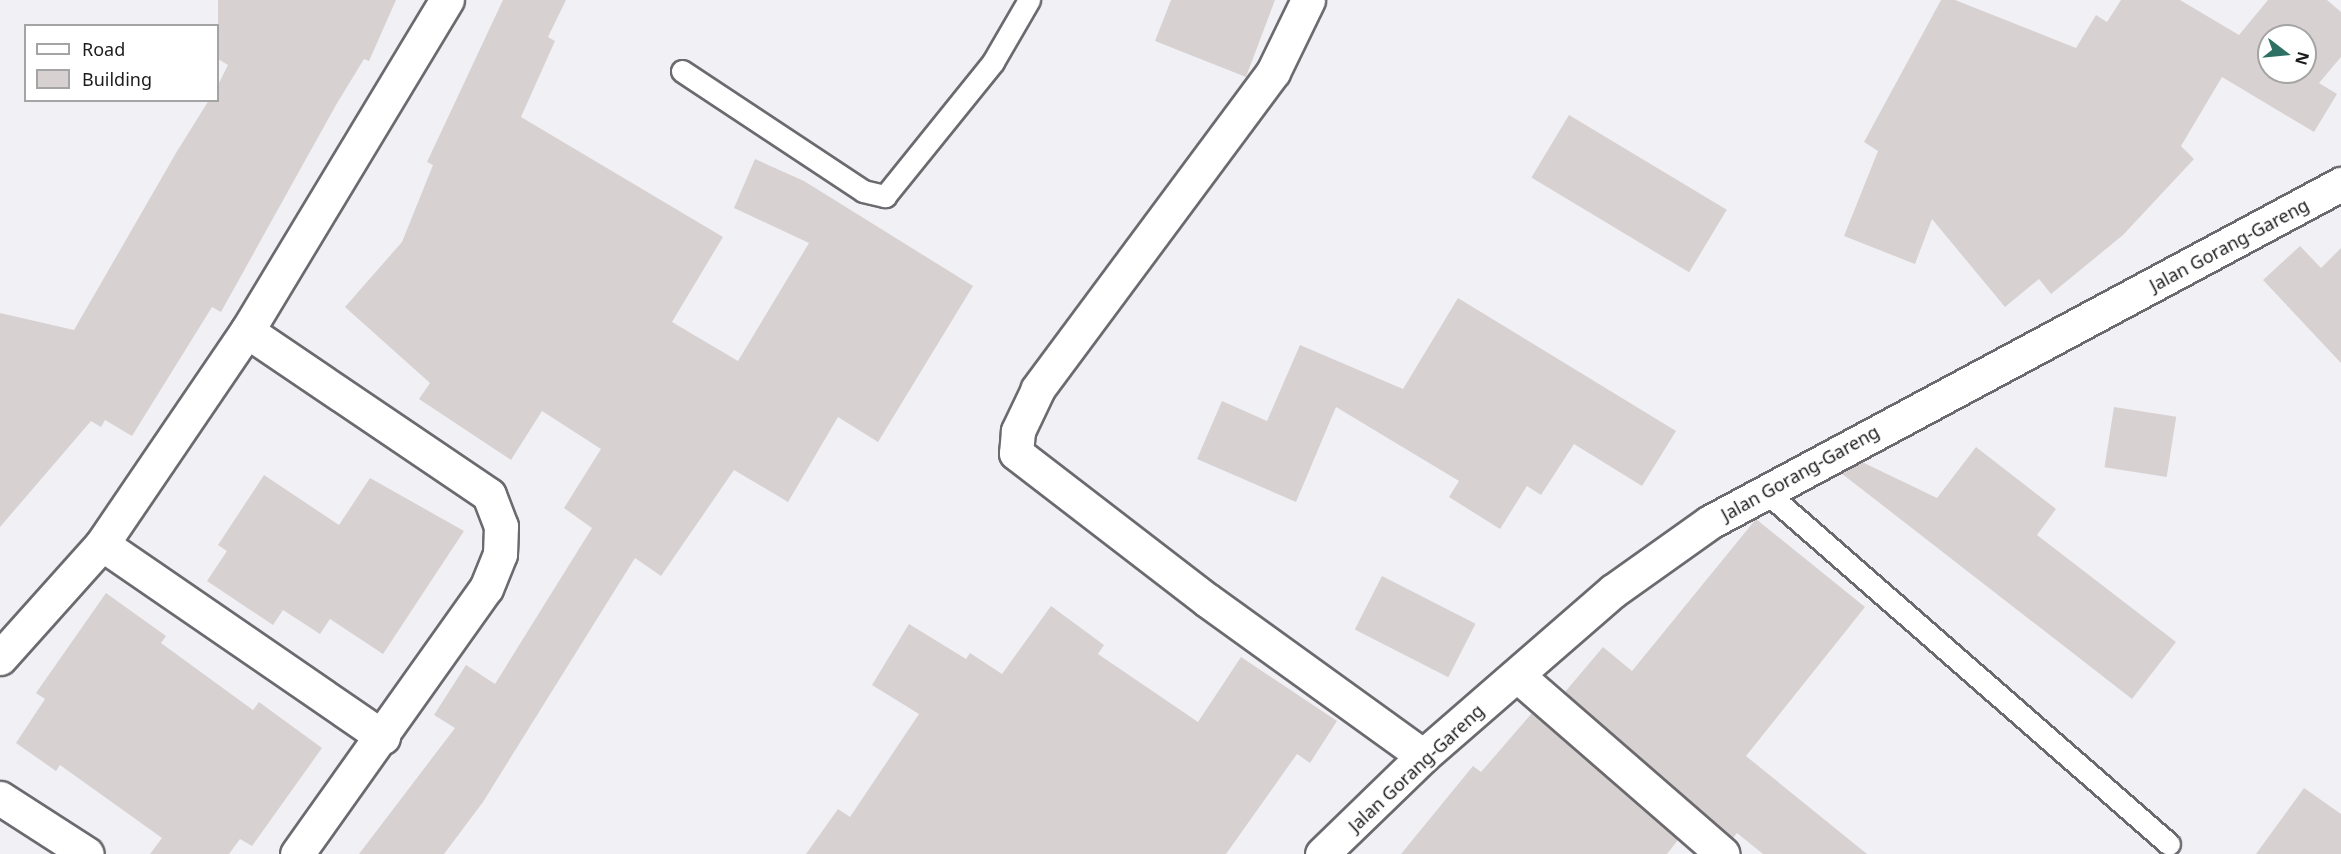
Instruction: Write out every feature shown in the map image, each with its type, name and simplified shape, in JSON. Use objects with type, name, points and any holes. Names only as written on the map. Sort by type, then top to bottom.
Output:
[{"type":"street","points":[[0,658],[102,544],[247,331],[447,0]]},
{"type":"street","points":[[1308,0],[1273,72],[1038,389],[1018,430],[1016,453],[1207,600],[1424,756]]},
{"type":"street","name":"Jalan Gorang-Gareng","points":[[1322,854],[1424,756],[1613,591],[1710,522],[2341,184]]},
{"type":"street","points":[[247,331],[489,495],[501,526],[500,554],[486,588],[383,737],[297,854]]},
{"type":"street","points":[[102,544],[383,737]]},
{"type":"street","points":[[1518,676],[1723,854]]},
{"type":"street","points":[[0,798],[87,854]]},
{"type":"lane","points":[[682,71],[863,191],[885,196],[993,62],[1029,0]]},
{"type":"lane","points":[[1766,492],[2169,844]]},
{"type":"building","points":[[218,0],[396,0],[369,61],[364,59],[336,105],[221,312],[212,307],[132,436],[105,420],[101,427],[91,421],[0,527],[0,313],[74,330],[208,102],[219,102],[219,83],[228,65],[219,60]]},
{"type":"building","points":[[503,0],[566,0],[548,37],[555,41],[521,117],[723,237],[672,322],[738,361],[809,243],[734,208],[755,159],[804,181],[973,286],[878,442],[838,417],[788,502],[734,470],[661,576],[635,558],[483,802],[444,854],[359,854],[455,728],[434,715],[466,665],[495,684],[592,528],[564,508],[601,449],[542,411],[511,460],[419,399],[430,383],[345,307],[402,242],[433,165],[427,162]]},
{"type":"building","points":[[1171,0],[1275,0],[1246,77],[1155,41]]},
{"type":"building","points":[[1941,0],[1955,0],[2076,48],[2096,15],[2107,22],[2121,0],[2180,0],[2239,35],[2268,0],[2327,0],[2341,12],[2341,57],[2319,83],[2337,94],[2314,132],[2222,77],[2181,146],[2194,159],[2123,235],[2051,294],[2039,279],[2005,307],[1932,219],[1915,264],[1844,236],[1878,151],[1864,142]]},
{"type":"building","points":[[1569,115],[1727,210],[1689,272],[1531,178]]},
{"type":"building","points":[[2300,246],[2321,268],[2341,248],[2341,363],[2263,280]]},
{"type":"building","points":[[1458,298],[1676,431],[1642,486],[1574,444],[1541,495],[1527,486],[1500,529],[1449,497],[1459,481],[1336,407],[1296,502],[1197,459],[1222,401],[1267,421],[1300,345],[1403,389]]},
{"type":"building","points":[[2114,407],[2176,417],[2167,477],[2104,467]]},
{"type":"building","points":[[1976,447],[2056,509],[2037,535],[2176,642],[2132,699],[1841,473],[1862,462],[1937,498]]},
{"type":"building","points":[[264,475],[339,525],[370,478],[464,531],[383,654],[330,619],[320,634],[283,610],[273,625],[207,581],[227,551],[218,545]]},
{"type":"building","points":[[1756,519],[1865,607],[1746,756],[1867,854],[1763,854],[1737,833],[1733,838],[1565,692],[1603,647],[1632,671]]},
{"type":"building","points":[[1382,576],[1476,624],[1448,677],[1355,629]]},
{"type":"building","points":[[106,593],[166,636],[161,643],[253,710],[259,702],[322,748],[252,846],[240,839],[229,854],[150,854],[162,838],[60,765],[56,771],[16,743],[45,699],[36,693]]},
{"type":"building","points":[[1051,606],[1104,645],[1098,654],[1198,722],[1241,657],[1337,721],[1310,763],[1297,754],[1226,854],[806,854],[838,809],[850,817],[919,714],[872,685],[909,624],[966,659],[970,653],[1002,674]]},
{"type":"building","points":[[1532,713],[1678,840],[1667,854],[1401,854],[1473,766],[1481,772]]},
{"type":"building","points":[[2304,788],[2341,814],[2341,854],[2256,854]]}]
